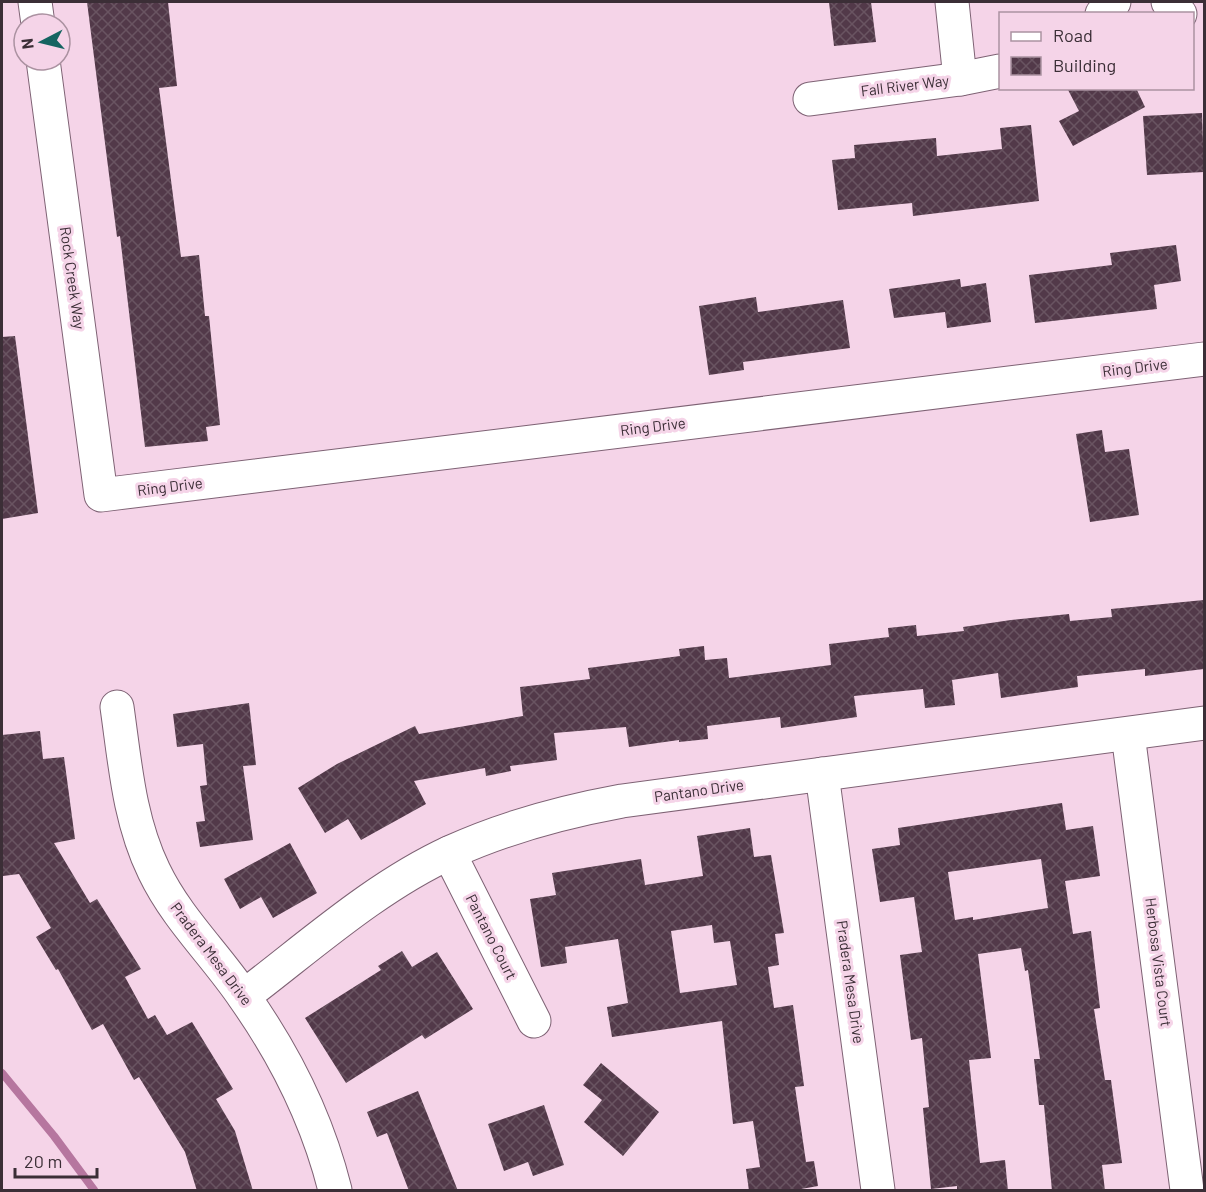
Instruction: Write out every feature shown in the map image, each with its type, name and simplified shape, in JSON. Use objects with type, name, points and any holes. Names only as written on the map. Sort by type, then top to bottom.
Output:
[{"type":"street","points":[[952,2],[960,79]]},
{"type":"street","name":"Fall River Way","points":[[810,99],[960,79],[999,71]]},
{"type":"street","name":"Rock Creek Way","points":[[44,72],[101,495]]},
{"type":"street","name":"Ring Drive","points":[[101,495],[1204,359]]},
{"type":"street","name":"Pradera Mesa Drive","points":[[117,707],[129,794],[140,839],[154,871],[176,911],[244,996],[273,1042],[303,1100],[335,1191]]},
{"type":"street","name":"Pantano Drive","points":[[244,996],[387,888],[449,853],[509,828],[565,811],[1204,723]]},
{"type":"street","name":"Herbosa Vista Court","points":[[1128,734],[1187,1191]]},
{"type":"street","name":"Pradera Mesa Drive","points":[[822,774],[878,1191]]},
{"type":"street","name":"Pantano Court","points":[[449,853],[534,1021]]},
{"type":"building","points":[[87,2],[168,2],[177,86],[159,88],[181,257],[199,255],[205,316],[209,316],[220,425],[206,427],[208,441],[145,447],[120,236],[117,237]]},
{"type":"building","points":[[829,2],[871,2],[876,42],[834,46]]},
{"type":"building","points":[[1068,90],[1137,90],[1145,107],[1073,146],[1059,121],[1079,111]]},
{"type":"building","points":[[1202,113],[1204,172],[1147,175],[1143,116]]},
{"type":"building","points":[[1031,125],[1039,201],[913,216],[912,203],[838,210],[832,160],[855,158],[854,145],[936,138],[937,156],[1002,149],[1000,128]]},
{"type":"building","points":[[1176,245],[1181,281],[1154,285],[1157,309],[1035,323],[1029,275],[1112,265],[1110,253]]},
{"type":"building","points":[[960,279],[961,287],[986,283],[991,322],[947,328],[945,312],[894,318],[889,289]]},
{"type":"building","points":[[756,297],[758,312],[843,300],[850,348],[743,362],[744,370],[709,375],[699,306]]},
{"type":"building","points":[[15,336],[38,513],[2,519],[2,337]]},
{"type":"building","points":[[1102,430],[1105,452],[1129,449],[1139,515],[1090,522],[1076,434]]},
{"type":"building","points":[[1204,600],[1204,669],[1145,676],[1145,669],[1077,676],[1078,687],[1001,698],[998,673],[952,680],[955,705],[925,708],[923,689],[854,696],[857,717],[781,728],[780,717],[707,726],[708,739],[679,742],[679,740],[629,747],[626,727],[554,733],[557,760],[510,766],[511,771],[486,776],[485,768],[414,781],[426,804],[361,840],[348,819],[325,833],[298,788],[337,764],[415,726],[419,734],[523,716],[520,687],[590,679],[588,668],[680,656],[679,649],[704,646],[705,660],[727,658],[729,678],[831,665],[829,644],[889,637],[888,628],[916,625],[917,636],[964,631],[963,627],[1011,620],[1069,614],[1070,621],[1112,617],[1111,609]]},
{"type":"building","points":[[249,703],[256,765],[243,766],[253,840],[200,847],[196,822],[205,821],[200,786],[207,785],[203,744],[177,747],[173,714]]},
{"type":"building","points":[[40,731],[43,759],[64,757],[75,839],[54,843],[90,903],[97,899],[141,969],[125,977],[148,1019],[155,1015],[167,1035],[192,1022],[233,1089],[216,1099],[235,1131],[253,1191],[197,1191],[185,1152],[139,1077],[134,1080],[103,1024],[92,1030],[58,969],[56,970],[36,937],[51,928],[19,874],[3,876],[2,735]]},
{"type":"building","points":[[1062,803],[1066,830],[1093,826],[1100,876],[1065,881],[1073,934],[1091,931],[1100,1008],[1094,1009],[1105,1080],[1111,1080],[1122,1163],[1102,1165],[1105,1191],[1052,1191],[1044,1105],[1039,1105],[1034,1059],[1040,1059],[1028,970],[1025,971],[1021,948],[978,954],[991,1058],[969,1060],[980,1163],[1005,1160],[1008,1191],[957,1191],[957,1186],[931,1189],[923,1108],[929,1107],[922,1038],[911,1040],[900,955],[922,952],[914,897],[880,902],[872,849],[900,845],[898,828]],"holes":[[[1041,859],[1048,908],[973,920],[973,917],[955,920],[948,872]]]},
{"type":"building","points":[[750,828],[754,857],[771,855],[784,933],[775,934],[779,965],[768,967],[774,1008],[793,1005],[804,1086],[795,1087],[806,1162],[814,1161],[818,1186],[790,1191],[749,1191],[746,1169],[760,1167],[753,1121],[733,1124],[722,1021],[612,1037],[607,1007],[628,1003],[618,939],[565,947],[567,963],[541,967],[530,899],[556,895],[552,873],[641,859],[645,885],[703,876],[697,836]],"holes":[[[712,925],[714,943],[730,941],[737,985],[680,993],[671,931]]]},
{"type":"building","points":[[290,843],[317,893],[273,918],[261,897],[240,909],[224,879]]},
{"type":"building","points":[[402,951],[412,967],[437,952],[473,1009],[425,1039],[422,1035],[346,1083],[305,1018],[381,970],[378,966]]},
{"type":"building","points":[[601,1063],[659,1112],[623,1156],[584,1122],[602,1100],[583,1085]]},
{"type":"building","points":[[418,1091],[458,1191],[409,1191],[387,1133],[377,1137],[367,1112]]},
{"type":"building","points":[[544,1105],[564,1165],[533,1176],[528,1162],[504,1171],[488,1124]]},
{"type":"waterway","points":[[2,1073],[54,1136],[94,1190]]}]
